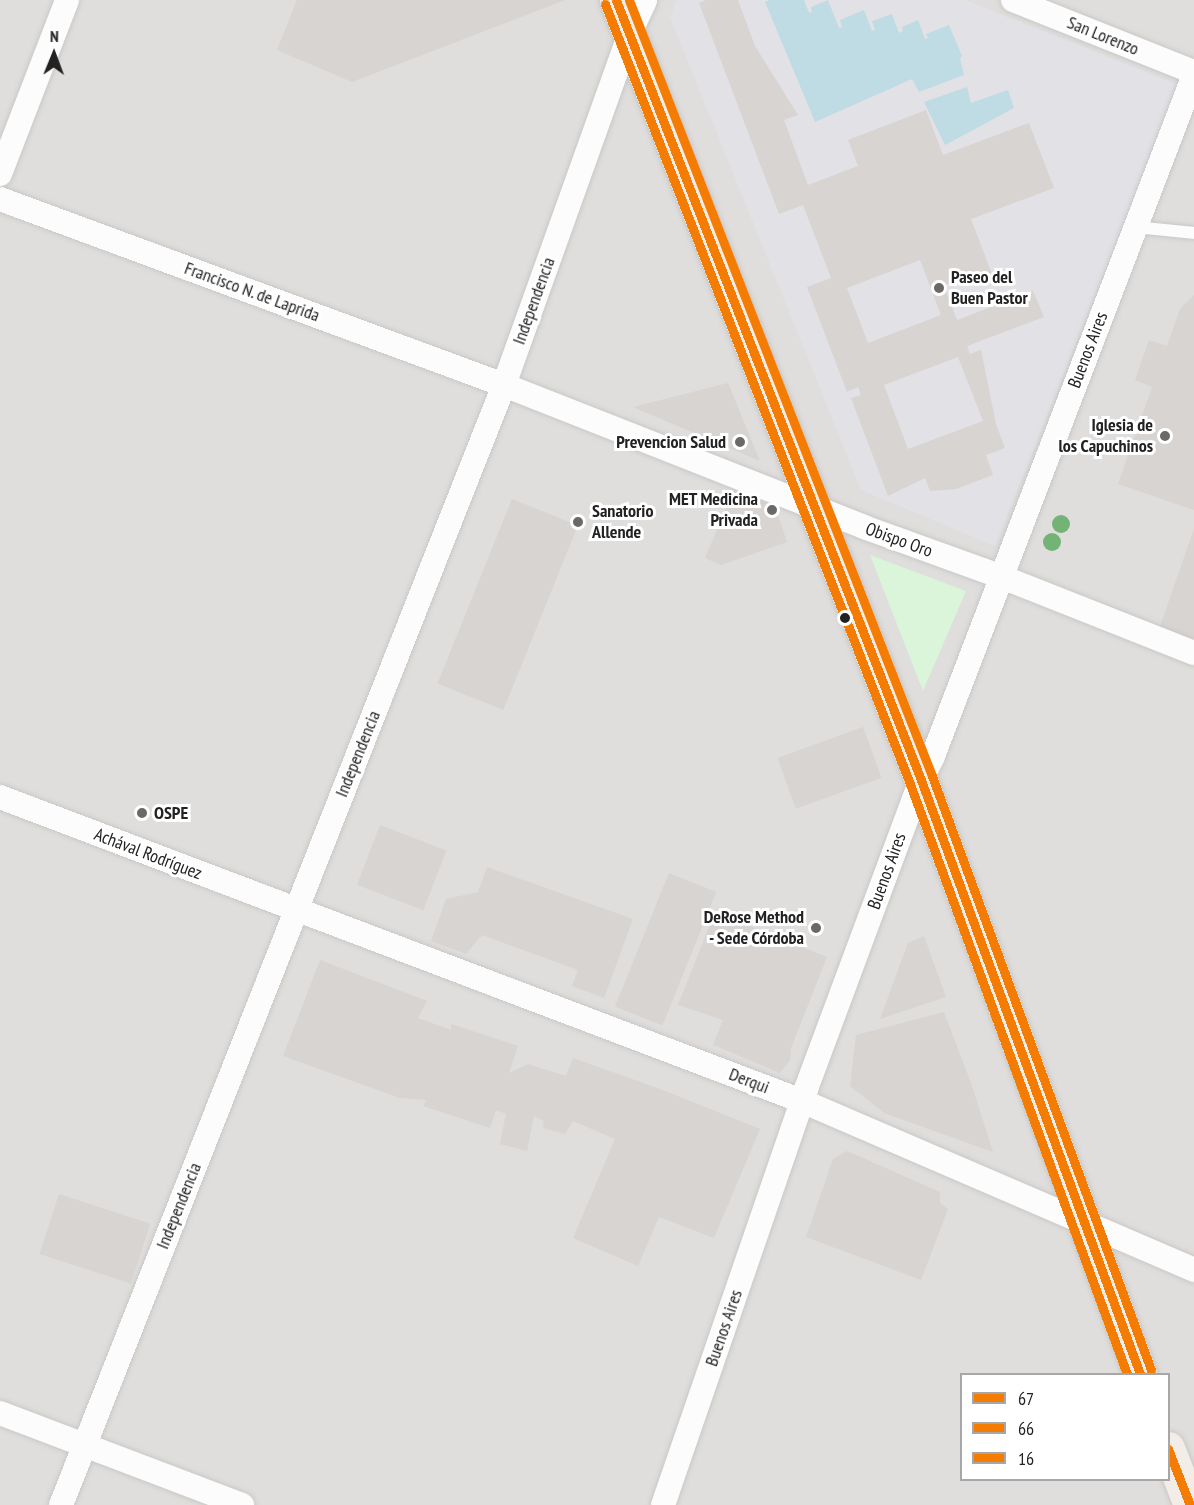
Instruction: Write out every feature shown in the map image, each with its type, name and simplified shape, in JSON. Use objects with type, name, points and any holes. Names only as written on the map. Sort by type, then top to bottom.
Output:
[{"type":"main road","points":[[616,0],[921,780],[1082,1223],[1140,1373]]},
{"type":"main road","points":[[1170,1453],[1190,1505]]},
{"type":"street","points":[[0,174],[67,0]]},
{"type":"street","name":"Independencia","points":[[61,1505],[504,385],[629,35],[645,0]]},
{"type":"street","name":"San Lorenzo","points":[[1013,0],[1194,74]]},
{"type":"street","name":"Buenos Aires","points":[[663,1505],[802,1101],[921,780],[933,756],[1194,74]]},
{"type":"street","name":"Francisco N. de Laprida","points":[[0,199],[504,385]]},
{"type":"street","name":"Obispo Oro","points":[[504,385],[815,508],[1002,577],[1194,653]]},
{"type":"street","name":"Achával Rodríguez","points":[[0,797],[296,912]]},
{"type":"street","name":"Derqui","points":[[296,912],[802,1101],[1194,1270]]},
{"type":"street","points":[[0,1413],[242,1505]]},
{"type":"lane","points":[[1135,226],[1194,233]]},
{"type":"shaded area","points":[[0,0],[1194,0],[1194,1505],[0,1505]]},
{"type":"shaded area","name":"Paseo del Buen Pastor","points":[[677,0],[965,0],[1179,85],[995,546],[861,490],[670,17]]},
{"type":"green space","points":[[870,555],[966,591],[923,691]]},
{"type":"water","points":[[804,0],[809,13],[812,12],[811,7],[828,0],[839,28],[842,27],[840,20],[864,10],[872,31],[875,30],[872,21],[892,14],[899,33],[903,31],[902,27],[918,20],[925,39],[928,38],[926,34],[949,25],[962,56],[960,58],[964,75],[919,92],[912,79],[815,122],[765,2]]},
{"type":"water","points":[[967,87],[971,103],[1008,90],[1014,108],[945,145],[924,102]]},
{"type":"building","points":[[297,0],[565,0],[352,82],[277,50]]},
{"type":"building","points":[[706,0],[738,0],[755,46],[798,115],[784,120],[808,185],[858,166],[848,140],[926,110],[943,155],[1029,123],[1054,188],[971,219],[992,274],[976,280],[973,274],[944,286],[957,320],[1033,291],[1044,317],[967,346],[970,354],[981,350],[996,424],[1005,448],[986,455],[993,475],[956,489],[930,491],[925,478],[888,496],[851,398],[861,395],[858,387],[847,392],[807,287],[831,278],[803,205],[779,214],[699,3]],"holes":[[[920,260],[941,315],[868,343],[847,288]],[[958,357],[983,421],[908,449],[884,385]]]},
{"type":"building","name":"Iglesia de los Capuchinos","points":[[1194,295],[1194,510],[1118,484],[1152,387],[1135,380],[1149,340],[1167,346],[1180,309]]},
{"type":"building","points":[[728,383],[760,461],[633,407]]},
{"type":"building","points":[[734,490],[775,507],[787,542],[721,565],[705,558]]},
{"type":"building","points":[[512,499],[578,526],[503,710],[437,684]]},
{"type":"building","points":[[1194,529],[1194,642],[1159,629]]},
{"type":"building","points":[[863,727],[881,778],[796,809],[777,758]]},
{"type":"building","points":[[380,825],[446,850],[423,910],[357,885]]},
{"type":"building","points":[[487,867],[633,919],[604,998],[572,986],[578,970],[482,935],[466,954],[431,941],[446,899],[478,892]]},
{"type":"building","points":[[669,873],[716,892],[662,1026],[615,1007]]},
{"type":"building","points":[[715,912],[827,957],[791,1048],[790,1060],[780,1073],[713,1045],[723,1020],[678,1005]]},
{"type":"building","points":[[924,936],[946,997],[880,1019],[908,943]]},
{"type":"building","points":[[320,960],[427,1001],[418,1018],[451,1030],[451,1024],[518,1046],[509,1073],[528,1064],[566,1076],[573,1058],[660,1089],[760,1129],[714,1238],[659,1217],[638,1266],[573,1238],[615,1139],[573,1121],[565,1134],[543,1128],[544,1121],[534,1116],[527,1151],[500,1144],[506,1114],[496,1110],[490,1128],[423,1106],[426,1100],[400,1098],[283,1056]]},
{"type":"building","points":[[944,1012],[971,1083],[993,1152],[884,1113],[850,1086],[856,1035]]},
{"type":"building","points":[[847,1151],[940,1192],[940,1203],[948,1209],[921,1280],[806,1237],[833,1159]]},
{"type":"building","points":[[59,1194],[150,1224],[131,1284],[40,1254]]},
{"type":"transit line","name":"67","points":[[616,0],[921,780],[1140,1373]]},
{"type":"transit line","name":"16","points":[[629,0],[932,776],[1151,1370]]},
{"type":"transit line","name":"66","points":[[605,4],[910,784],[1127,1373]]},
{"type":"transit line","name":"67","points":[[1170,1454],[1190,1505]]},
{"type":"place","name":"Paseo del Buen Pastor","points":[[939,288]]},
{"type":"place","name":"Iglesia de los Capuchinos","points":[[1165,436]]},
{"type":"place","name":"Prevencion Salud","points":[[740,442]]},
{"type":"place","name":"MET Medicina Privada","points":[[772,510]]},
{"type":"place","name":"Sanatorio Allende","points":[[578,522]]},
{"type":"place","name":"OSPE","points":[[142,813]]},
{"type":"place","name":"DeRose Method - Sede Córdoba","points":[[816,928]]}]
